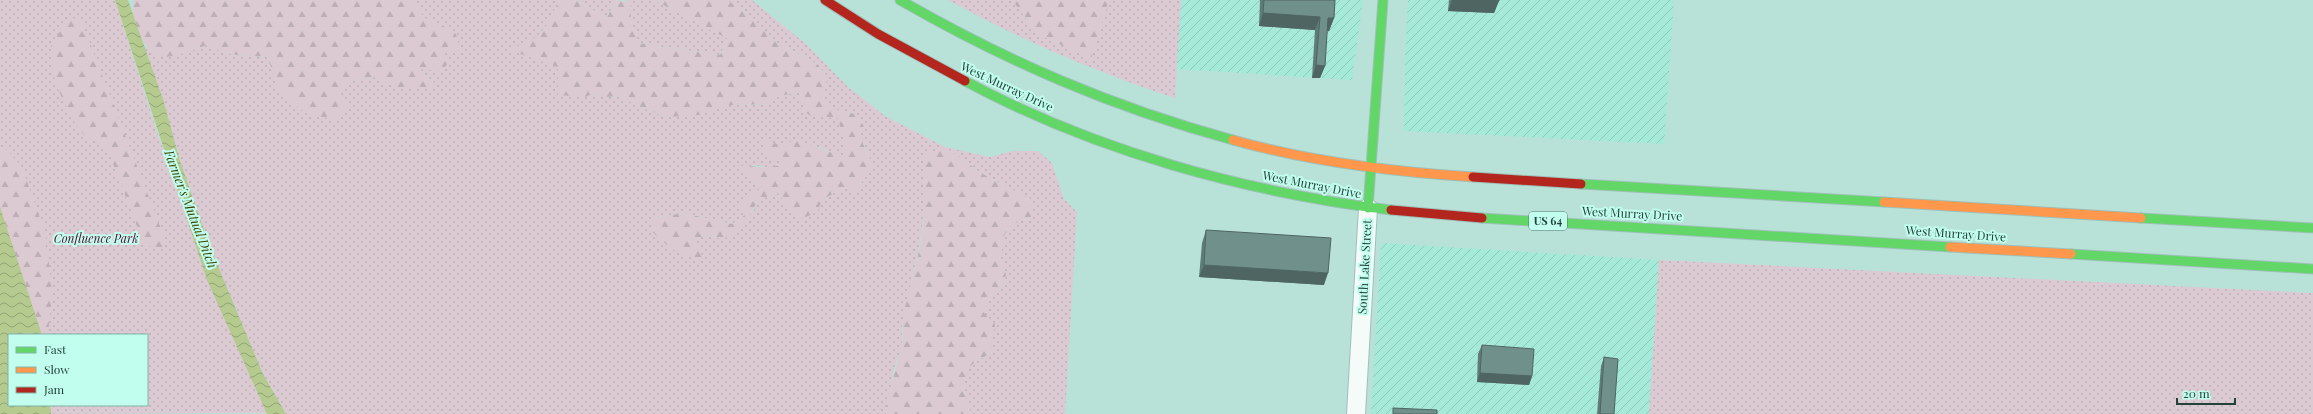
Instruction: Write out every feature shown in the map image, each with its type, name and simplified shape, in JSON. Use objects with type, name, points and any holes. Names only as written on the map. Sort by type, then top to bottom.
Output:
[{"type":"main road","name":"West Murray Drive","points":[[825,0],[928,62],[997,98],[1084,134],[1156,159],[1222,179],[1368,208],[1450,216],[2313,269]]},
{"type":"main road","points":[[900,0],[989,50],[1058,82],[1125,107],[1225,138],[1306,157],[1371,168],[1665,190],[2313,228]]},
{"type":"main road","name":"South Lake Street","points":[[1368,208],[1383,0]]},
{"type":"street","name":"South Lake Street","points":[[1356,414],[1368,208]]},
{"type":"shaded area","points":[[1181,0],[1363,0],[1352,80],[1176,69]]},
{"type":"shaded area","points":[[1408,0],[1674,0],[1664,144],[1404,131],[1405,55]]},
{"type":"shaded area","points":[[1381,243],[1659,260],[1649,414],[1371,414]]},
{"type":"green space","name":"Confluence Park","points":[[0,0],[115,0],[158,135],[267,413],[0,414]]},
{"type":"green space","points":[[134,0],[415,0],[424,12],[420,16],[442,25],[456,34],[460,50],[445,53],[448,63],[442,71],[418,69],[437,85],[431,89],[397,88],[375,77],[351,81],[341,93],[348,106],[335,120],[305,113],[276,86],[273,71],[266,56],[235,55],[207,45],[176,56],[166,57],[151,51],[144,43],[138,30],[133,11]]},
{"type":"green space","points":[[415,0],[559,0],[547,25],[535,39],[558,67],[592,94],[605,97],[619,96],[645,109],[667,117],[715,109],[729,105],[769,104],[779,96],[799,92],[805,112],[812,117],[838,117],[846,147],[845,158],[819,147],[773,168],[753,165],[749,179],[765,188],[745,215],[732,224],[683,213],[655,218],[704,260],[692,239],[710,235],[723,239],[753,212],[758,200],[778,193],[799,220],[822,200],[843,188],[855,191],[864,180],[871,166],[871,161],[859,131],[864,126],[855,114],[836,110],[823,103],[827,76],[817,64],[776,42],[751,16],[727,0],[752,0],[806,44],[847,86],[885,116],[945,147],[990,157],[1013,151],[1038,151],[1052,163],[1064,199],[1077,212],[1065,414],[971,414],[967,402],[965,387],[966,374],[969,368],[976,362],[991,353],[982,312],[991,298],[1004,285],[1006,274],[1001,258],[1003,237],[1011,225],[1031,217],[1030,199],[979,172],[960,157],[924,205],[921,237],[902,327],[902,347],[894,368],[886,414],[286,414],[263,374],[210,247],[180,161],[163,99],[144,46],[159,53],[167,54],[183,52],[207,45],[235,55],[266,56],[273,71],[276,86],[305,113],[341,93],[351,81],[375,77],[398,88],[437,85],[417,68],[445,53],[442,25],[420,16],[424,12]]},
{"type":"green space","points":[[559,0],[576,0],[607,18],[615,0],[630,2],[631,23],[638,43],[720,55],[728,39],[654,0],[727,0],[751,16],[776,42],[817,64],[827,76],[823,103],[836,110],[855,114],[864,126],[859,131],[871,162],[869,172],[855,191],[843,188],[822,200],[817,212],[799,220],[778,193],[758,200],[752,212],[735,232],[723,239],[710,235],[692,239],[705,260],[681,254],[668,246],[650,229],[655,218],[683,213],[732,224],[745,215],[741,206],[750,193],[765,188],[749,179],[739,166],[773,167],[784,163],[767,156],[762,140],[782,145],[795,140],[845,157],[846,147],[838,118],[812,117],[805,112],[799,92],[779,96],[769,104],[729,105],[699,115],[667,117],[645,109],[619,96],[605,97],[592,94],[585,97],[558,95],[558,67],[509,50],[536,37],[546,27]]},
{"type":"green space","points":[[576,0],[615,0],[607,18]]},
{"type":"green space","points":[[624,0],[654,0],[728,39],[720,55],[638,43],[631,23],[630,2]]},
{"type":"green space","points":[[948,0],[1012,0],[1038,34],[1091,59],[1109,0],[1181,0],[1175,98],[1116,77],[1031,42]]},
{"type":"green space","points":[[1012,0],[1109,0],[1091,59],[1038,34]]},
{"type":"green space","points":[[80,17],[163,234],[165,242],[162,248],[154,249],[143,242],[107,148],[85,136],[72,119],[56,85],[52,67],[51,45],[68,19]]},
{"type":"green space","points":[[0,147],[7,150],[22,167],[46,235],[52,294],[48,334],[42,334],[0,207]]},
{"type":"green space","points":[[945,147],[979,172],[1030,199],[1031,217],[1011,225],[1003,237],[1001,258],[1006,274],[1004,285],[991,298],[983,312],[995,324],[991,353],[976,362],[969,368],[966,374],[966,395],[971,414],[886,414],[890,389],[902,345],[904,313],[922,236],[926,154]]},
{"type":"green space","points":[[1659,260],[2313,293],[2313,414],[1649,414]]},
{"type":"water","name":"Farmer's Mutual Ditch","points":[[115,0],[128,0],[163,99],[180,161],[210,247],[263,374],[286,414],[267,414],[207,280]]},
{"type":"water","points":[[0,207],[42,334],[8,334],[8,406],[50,406],[51,414],[0,414]]},
{"type":"building","points":[[1264,0],[1335,0],[1334,18],[1328,18],[1325,66],[1316,65],[1320,17],[1263,13]]},
{"type":"building","points":[[1206,230],[1331,238],[1328,273],[1204,265]]},
{"type":"building","points":[[1482,345],[1534,349],[1532,376],[1480,373]]},
{"type":"building","points":[[1604,357],[1618,359],[1614,414],[1600,414]]},
{"type":"building","points":[[1393,408],[1437,410],[1437,414],[1393,414]]},
{"type":"traffic: fast","points":[[900,0],[981,43],[1062,81],[1145,113],[1233,140]]},
{"type":"traffic: fast","points":[[1368,208],[1383,0]]},
{"type":"traffic: fast","points":[[965,81],[1015,106],[1066,128],[1118,148],[1172,165],[1226,180],[1281,192],[1391,210]]},
{"type":"traffic: fast","points":[[1581,184],[1884,202]]},
{"type":"traffic: fast","points":[[1482,218],[1950,247]]},
{"type":"traffic: fast","points":[[2141,218],[2313,228]]},
{"type":"traffic: fast","points":[[2071,254],[2313,269]]},
{"type":"traffic: slow","points":[[1233,140],[1262,148],[1352,165],[1473,177]]},
{"type":"traffic: slow","points":[[1884,202],[2141,218]]},
{"type":"traffic: slow","points":[[1950,247],[2071,254]]},
{"type":"traffic: jam","points":[[825,0],[878,34],[965,81]]},
{"type":"traffic: jam","points":[[1473,177],[1581,184]]},
{"type":"traffic: jam","points":[[1391,210],[1482,218]]}]
